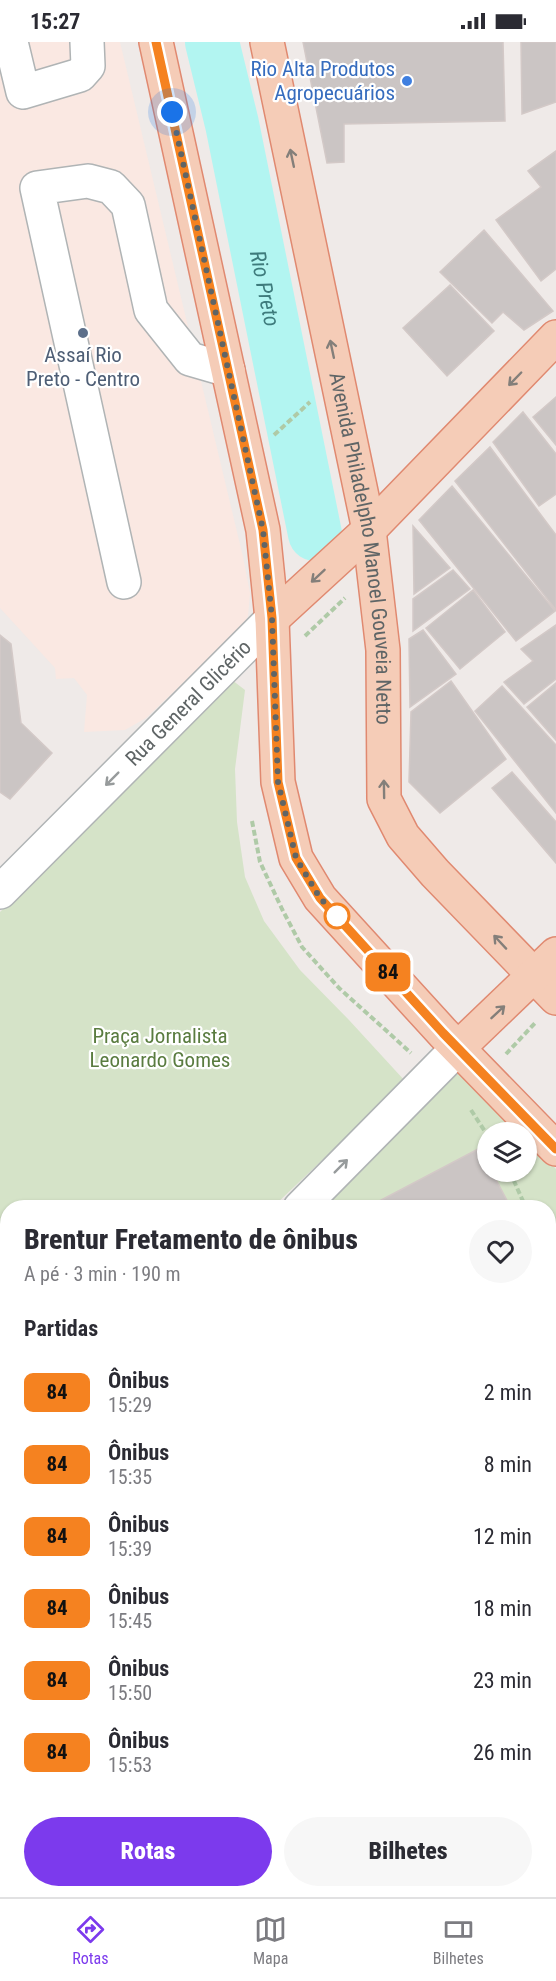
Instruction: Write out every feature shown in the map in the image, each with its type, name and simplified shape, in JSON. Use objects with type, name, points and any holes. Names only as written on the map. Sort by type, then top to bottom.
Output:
[{"type":"main road","points":[[156,42],[263,530],[278,612],[273,665],[278,782],[296,858],[320,898],[466,1041],[485,1076],[556,1149]]},
{"type":"main road","name":"Avenida Philadelpho Manoel Gouveia Netto","points":[[267,42],[360,537],[374,572],[383,650],[384,799],[403,836],[541,988]]},
{"type":"main road","name":"Rua General Glicério","points":[[278,612],[360,537],[556,337]]},
{"type":"main road","points":[[466,1041],[541,988]]},
{"type":"street","points":[[11,42],[23,92],[80,75],[88,66],[87,42]]},
{"type":"street","points":[[124,582],[37,188],[88,181],[111,187],[128,205],[151,310],[190,359],[228,370]]},
{"type":"street","name":"Rua General Glicério","points":[[0,892],[278,612]]},
{"type":"street","points":[[308,1200],[466,1041]]},
{"type":"path","points":[[273,437],[313,399]]},
{"type":"path","points":[[273,665],[374,572]]},
{"type":"path","points":[[485,1076],[541,988]]},
{"type":"path","points":[[514,1182],[522,1200]]},
{"type":"shaded area","name":"Assaí Rio Preto - Centro","points":[[0,42],[120,42],[250,593],[248,616],[243,626],[146,718],[125,730],[84,732],[87,695],[74,678],[56,679],[55,668],[0,608]]},
{"type":"green space","name":"Praça Jornalista Leonardo Gomes","points":[[232,680],[245,690],[235,769],[237,822],[245,877],[264,921],[300,970],[405,1081],[280,1200],[0,1200],[0,912]]},
{"type":"green space","points":[[458,1069],[510,1122],[477,1122],[477,1182],[537,1182],[537,1149],[556,1169],[556,1200],[330,1200]]},
{"type":"building","name":"Rio Alta Produtos Agropecuários","points":[[303,42],[503,42],[505,121],[344,124],[344,162],[327,163]]},
{"type":"building","points":[[521,42],[556,42],[556,102],[522,114]]},
{"type":"building","points":[[556,151],[556,269],[541,281],[496,220],[541,187],[528,171]]},
{"type":"building","points":[[484,230],[553,311],[524,330],[503,312],[492,323],[440,272]]},
{"type":"building","points":[[450,285],[494,331],[447,376],[403,328]]},
{"type":"building","points":[[556,397],[556,445],[533,417]]},
{"type":"building","points":[[523,412],[556,454],[556,494],[539,506],[493,442]]},
{"type":"building","points":[[490,447],[556,535],[556,610],[455,481]]},
{"type":"building","points":[[452,486],[555,611],[516,641],[419,520]]},
{"type":"building","points":[[413,526],[450,568],[414,594]]},
{"type":"building","points":[[453,570],[470,589],[413,631],[413,599]]},
{"type":"building","points":[[473,590],[505,632],[460,669],[426,628]]},
{"type":"building","points":[[556,625],[556,679],[524,704],[504,682],[533,661],[521,649]]},
{"type":"building","points":[[423,630],[456,674],[410,707],[409,639]]},
{"type":"building","points":[[0,635],[11,644],[21,723],[52,753],[10,799],[0,792]]},
{"type":"building","points":[[451,681],[506,759],[440,813],[409,782],[411,712]]},
{"type":"building","points":[[556,683],[556,740],[527,707]]},
{"type":"building","points":[[502,686],[556,745],[556,813],[475,711]]},
{"type":"building","points":[[512,772],[556,822],[556,863],[492,788]]},
{"type":"building","points":[[477,1150],[477,1182],[497,1182],[507,1200],[381,1200]]},
{"type":"building","points":[[477,1150],[477,1182],[497,1182],[507,1200],[381,1200]]},
{"type":"waterway","name":"Rio Preto","points":[[212,42],[232,124],[315,534]]},
{"type":"bus line","name":"84","points":[[156,42],[263,530],[272,618],[278,782],[296,858],[320,898],[443,1033],[556,1149]]},
{"type":"place","name":"Rio Alta Produtos Agropecuários","points":[[407,81]]},
{"type":"place","name":"Assaí Rio Preto - Centro","points":[[83,333]]},
{"type":"route","points":[[172,112],[263,530],[272,618],[278,782],[296,858],[320,898],[337,916]]}]
